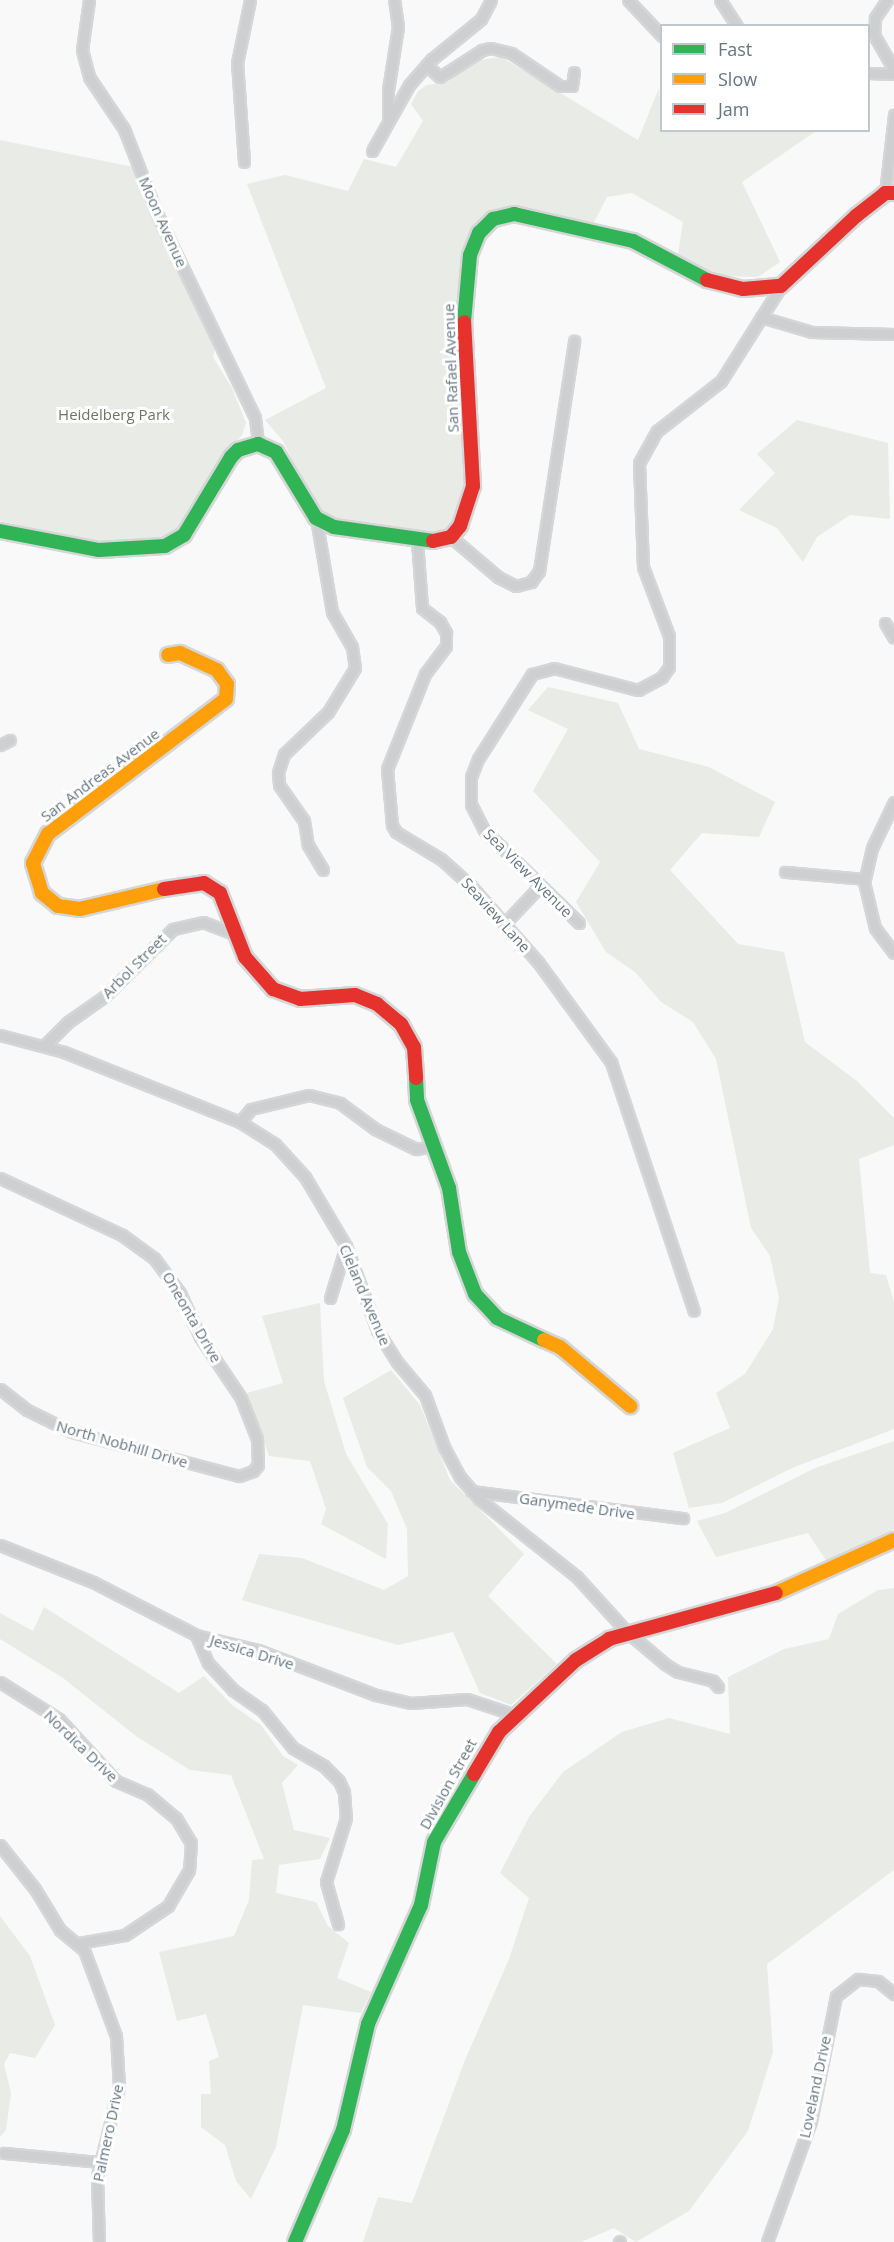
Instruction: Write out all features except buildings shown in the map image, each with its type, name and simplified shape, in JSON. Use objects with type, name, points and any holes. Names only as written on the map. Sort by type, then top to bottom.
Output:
[{"type":"street","name":"Moon Avenue","points":[[89,0],[82,50],[87,71],[124,129],[158,216],[255,418],[258,444]]},
{"type":"street","points":[[244,162],[236,87],[250,0]]},
{"type":"street","points":[[388,122],[388,90],[398,27],[394,0]]},
{"type":"street","points":[[372,151],[388,122],[426,65],[481,19],[491,0]]},
{"type":"street","points":[[628,0],[660,34]]},
{"type":"street","points":[[720,0],[736,24]]},
{"type":"street","points":[[887,0],[875,18],[874,35],[894,69]]},
{"type":"street","points":[[426,65],[440,77],[482,50],[491,48],[511,53],[560,87],[572,86],[574,72]]},
{"type":"street","points":[[870,73],[894,74]]},
{"type":"street","points":[[781,286],[812,254],[890,193],[894,115]]},
{"type":"street","name":"San Rafael Avenue","points":[[451,537],[469,508],[473,486],[463,303],[470,255],[479,233],[493,219],[514,214],[577,226],[633,241],[723,286],[781,286]]},
{"type":"street","name":"Sea View Avenue","points":[[579,923],[476,819],[471,804],[471,777],[478,759],[532,674],[554,668],[638,690],[662,677],[669,667],[669,636],[643,567],[639,464],[657,431],[721,381],[781,286]]},
{"type":"street","points":[[761,317],[812,332],[894,334]]},
{"type":"street","points":[[316,518],[334,527],[417,541],[437,542],[451,537],[498,577],[516,586],[531,582],[539,571],[574,341]]},
{"type":"street","points":[[0,531],[99,550],[165,546],[184,535],[231,457],[248,445],[258,444],[276,452],[316,518],[333,612],[352,647],[355,668],[328,712],[284,754],[278,773],[279,785],[304,821],[308,845],[323,870]]},
{"type":"street","name":"Seaview Lane","points":[[417,541],[422,608],[440,622],[446,633],[446,646],[425,674],[387,769],[392,825],[396,832],[441,859],[505,923],[538,962],[611,1062],[694,1311]]},
{"type":"street","points":[[885,623],[894,638]]},
{"type":"street","name":"San Andreas Avenue","points":[[168,655],[180,653],[217,670],[227,684],[226,699],[221,706],[48,834],[36,852],[33,873],[49,900],[69,909],[187,883],[204,883],[225,901],[236,934],[253,970],[273,989],[300,999],[355,995],[377,1004],[400,1024],[414,1047],[417,1100],[452,1200],[459,1252],[475,1293],[485,1308],[510,1325],[560,1347],[630,1406]]},
{"type":"street","points":[[0,745],[10,740]]},
{"type":"street","points":[[894,802],[872,848],[864,879],[868,912],[875,928],[894,953]]},
{"type":"street","points":[[785,872],[864,879]]},
{"type":"street","points":[[505,923],[540,886]]},
{"type":"street","name":"Arbol Street","points":[[44,1046],[68,1022],[105,996],[173,929],[203,922],[236,934]]},
{"type":"street","name":"Cleland Avenue","points":[[0,1035],[44,1046],[240,1122],[291,1160],[346,1246],[377,1330],[397,1362],[425,1395],[451,1464],[471,1491],[577,1578],[626,1631],[678,1672],[713,1681],[718,1687]]},
{"type":"street","points":[[240,1122],[251,1109],[309,1095],[340,1103],[375,1129],[416,1149],[433,1146]]},
{"type":"street","name":"Oneonta Drive","points":[[0,1178],[122,1234],[154,1257],[170,1275],[200,1337],[251,1419],[259,1458],[253,1471]]},
{"type":"street","points":[[330,1298],[346,1246]]},
{"type":"street","name":"North Nobhill Drive","points":[[0,1389],[27,1410],[72,1432],[239,1476],[253,1471]]},
{"type":"street","name":"Ganymede Drive","points":[[471,1491],[683,1518]]},
{"type":"street","name":"Division Street","points":[[295,2242],[342,2130],[368,2024],[421,1905],[434,1842],[485,1749],[515,1715],[576,1660],[626,1631],[789,1589],[894,1540]]},
{"type":"street","name":"Jessica Drive","points":[[0,1545],[93,1582],[196,1635],[258,1650],[391,1700],[431,1703],[467,1699],[515,1715]]},
{"type":"street","points":[[196,1635],[208,1663],[233,1690],[262,1710],[293,1748],[324,1766],[339,1781],[345,1799],[345,1818],[326,1882],[338,1924]]},
{"type":"street","name":"Nordica Drive","points":[[0,1682],[59,1719],[116,1781],[147,1794],[176,1818],[191,1843],[189,1870],[168,1906],[124,1935],[78,1943]]},
{"type":"street","name":"Palmero Drive","points":[[0,1845],[36,1889],[60,1930],[84,1950],[119,2051],[118,2087],[99,2162],[95,2201],[99,2242]]},
{"type":"street","name":"Loveland Drive","points":[[767,2242],[811,2121],[836,1996],[858,1979],[878,1981],[894,1994]]},
{"type":"street","points":[[4,2153],[99,2162]]},
{"type":"green space","points":[[501,57],[638,140],[659,88],[660,132],[815,132],[742,182],[780,262],[758,277],[717,276],[678,254],[683,222],[632,193],[607,197],[593,224],[487,217],[474,228],[463,254],[458,344],[466,502],[446,532],[364,527],[325,515],[308,493],[283,441],[265,420],[326,388],[247,184],[285,175],[348,191],[364,159],[396,167],[423,121],[411,104],[418,91],[427,85],[448,82],[474,61]]},
{"type":"green space","name":"Heidelberg Park","points":[[0,140],[134,167],[155,223],[215,348],[213,357],[232,388],[246,423],[242,435],[224,455],[180,528],[161,539],[98,543],[0,521]]},
{"type":"green space","points":[[797,420],[888,443],[890,519],[850,515],[817,537],[803,562],[777,528],[739,510],[775,473],[757,454]]},
{"type":"green space","points":[[548,687],[618,703],[639,749],[709,767],[775,802],[759,837],[702,833],[670,870],[738,944],[784,952],[805,1042],[857,1081],[894,1118],[894,1145],[859,1159],[870,1273],[886,1275],[894,1302],[894,1429],[792,1468],[722,1503],[689,1508],[673,1453],[730,1428],[716,1393],[745,1374],[773,1329],[779,1298],[770,1256],[751,1228],[716,1059],[693,1022],[661,1002],[635,972],[606,952],[576,902],[600,862],[533,791],[568,729],[528,710]]},
{"type":"green space","points":[[320,1303],[324,1381],[346,1454],[388,1524],[386,1559],[321,1524],[326,1509],[310,1461],[269,1456],[247,1393],[283,1383],[262,1316]]},
{"type":"green space","points":[[391,1370],[420,1405],[450,1480],[524,1554],[488,1596],[557,1664],[511,1705],[480,1693],[453,1632],[398,1645],[242,1600],[259,1554],[302,1558],[384,1590],[408,1576],[407,1529],[391,1491],[367,1467],[343,1398]]},
{"type":"green space","points":[[894,1441],[894,1529],[827,1562],[808,1533],[716,1557],[697,1521],[725,1513],[815,1468]]},
{"type":"green space","points":[[894,1588],[894,1870],[767,1964],[773,2052],[748,2131],[689,2211],[636,2242],[614,2228],[581,2242],[363,2242],[378,2197],[412,2203],[465,2060],[509,1959],[529,1898],[500,1873],[529,1817],[563,1772],[622,1732],[669,1718],[730,1734],[728,1677],[784,1649],[829,1639],[838,1614],[878,1590]]},
{"type":"green space","points":[[44,1607],[179,1693],[204,1676],[232,1705],[261,1725],[283,1756],[298,1765],[282,1783],[294,1830],[330,1838],[320,1859],[279,1865],[276,1893],[316,1902],[328,1926],[349,1943],[337,1978],[371,1992],[361,2013],[303,2005],[276,2147],[251,2199],[236,2181],[225,2145],[201,2127],[201,2094],[211,2094],[209,2061],[219,2057],[206,2014],[177,2021],[159,1952],[234,1936],[249,1900],[252,1860],[264,1859],[231,1775],[190,1770],[136,1736],[63,1678],[0,1639],[0,1613],[33,1631]]},
{"type":"green space","points":[[0,1916],[30,1956],[55,2025],[35,2058],[10,2053],[4,2064],[11,2093],[6,2130],[0,2137]]},
{"type":"traffic: fast","points":[[464,322],[470,255],[479,233],[493,219],[514,214],[633,241],[707,280]]},
{"type":"traffic: fast","points":[[0,531],[99,550],[165,546],[184,535],[231,457],[238,450],[258,444],[276,452],[316,518],[334,527],[433,541]]},
{"type":"traffic: fast","points":[[416,1078],[417,1100],[449,1188],[459,1252],[475,1294],[497,1318],[544,1340]]},
{"type":"traffic: fast","points":[[295,2242],[343,2130],[368,2024],[421,1905],[434,1842],[474,1774]]},
{"type":"traffic: slow","points":[[164,889],[80,909],[58,906],[42,893],[33,863],[48,834],[226,699],[227,684],[217,670],[180,653],[168,655]]},
{"type":"traffic: slow","points":[[544,1340],[560,1347],[630,1406]]},
{"type":"traffic: slow","points":[[776,1593],[894,1540]]},
{"type":"traffic: jam","points":[[707,280],[743,289],[781,286],[856,216],[885,193],[894,193]]},
{"type":"traffic: jam","points":[[433,541],[451,537],[460,526],[473,486],[464,322]]},
{"type":"traffic: jam","points":[[164,889],[204,883],[220,893],[245,957],[273,989],[300,999],[355,995],[377,1004],[401,1024],[414,1047],[416,1078]]},
{"type":"traffic: jam","points":[[474,1774],[499,1732],[576,1660],[609,1639],[776,1593]]}]
